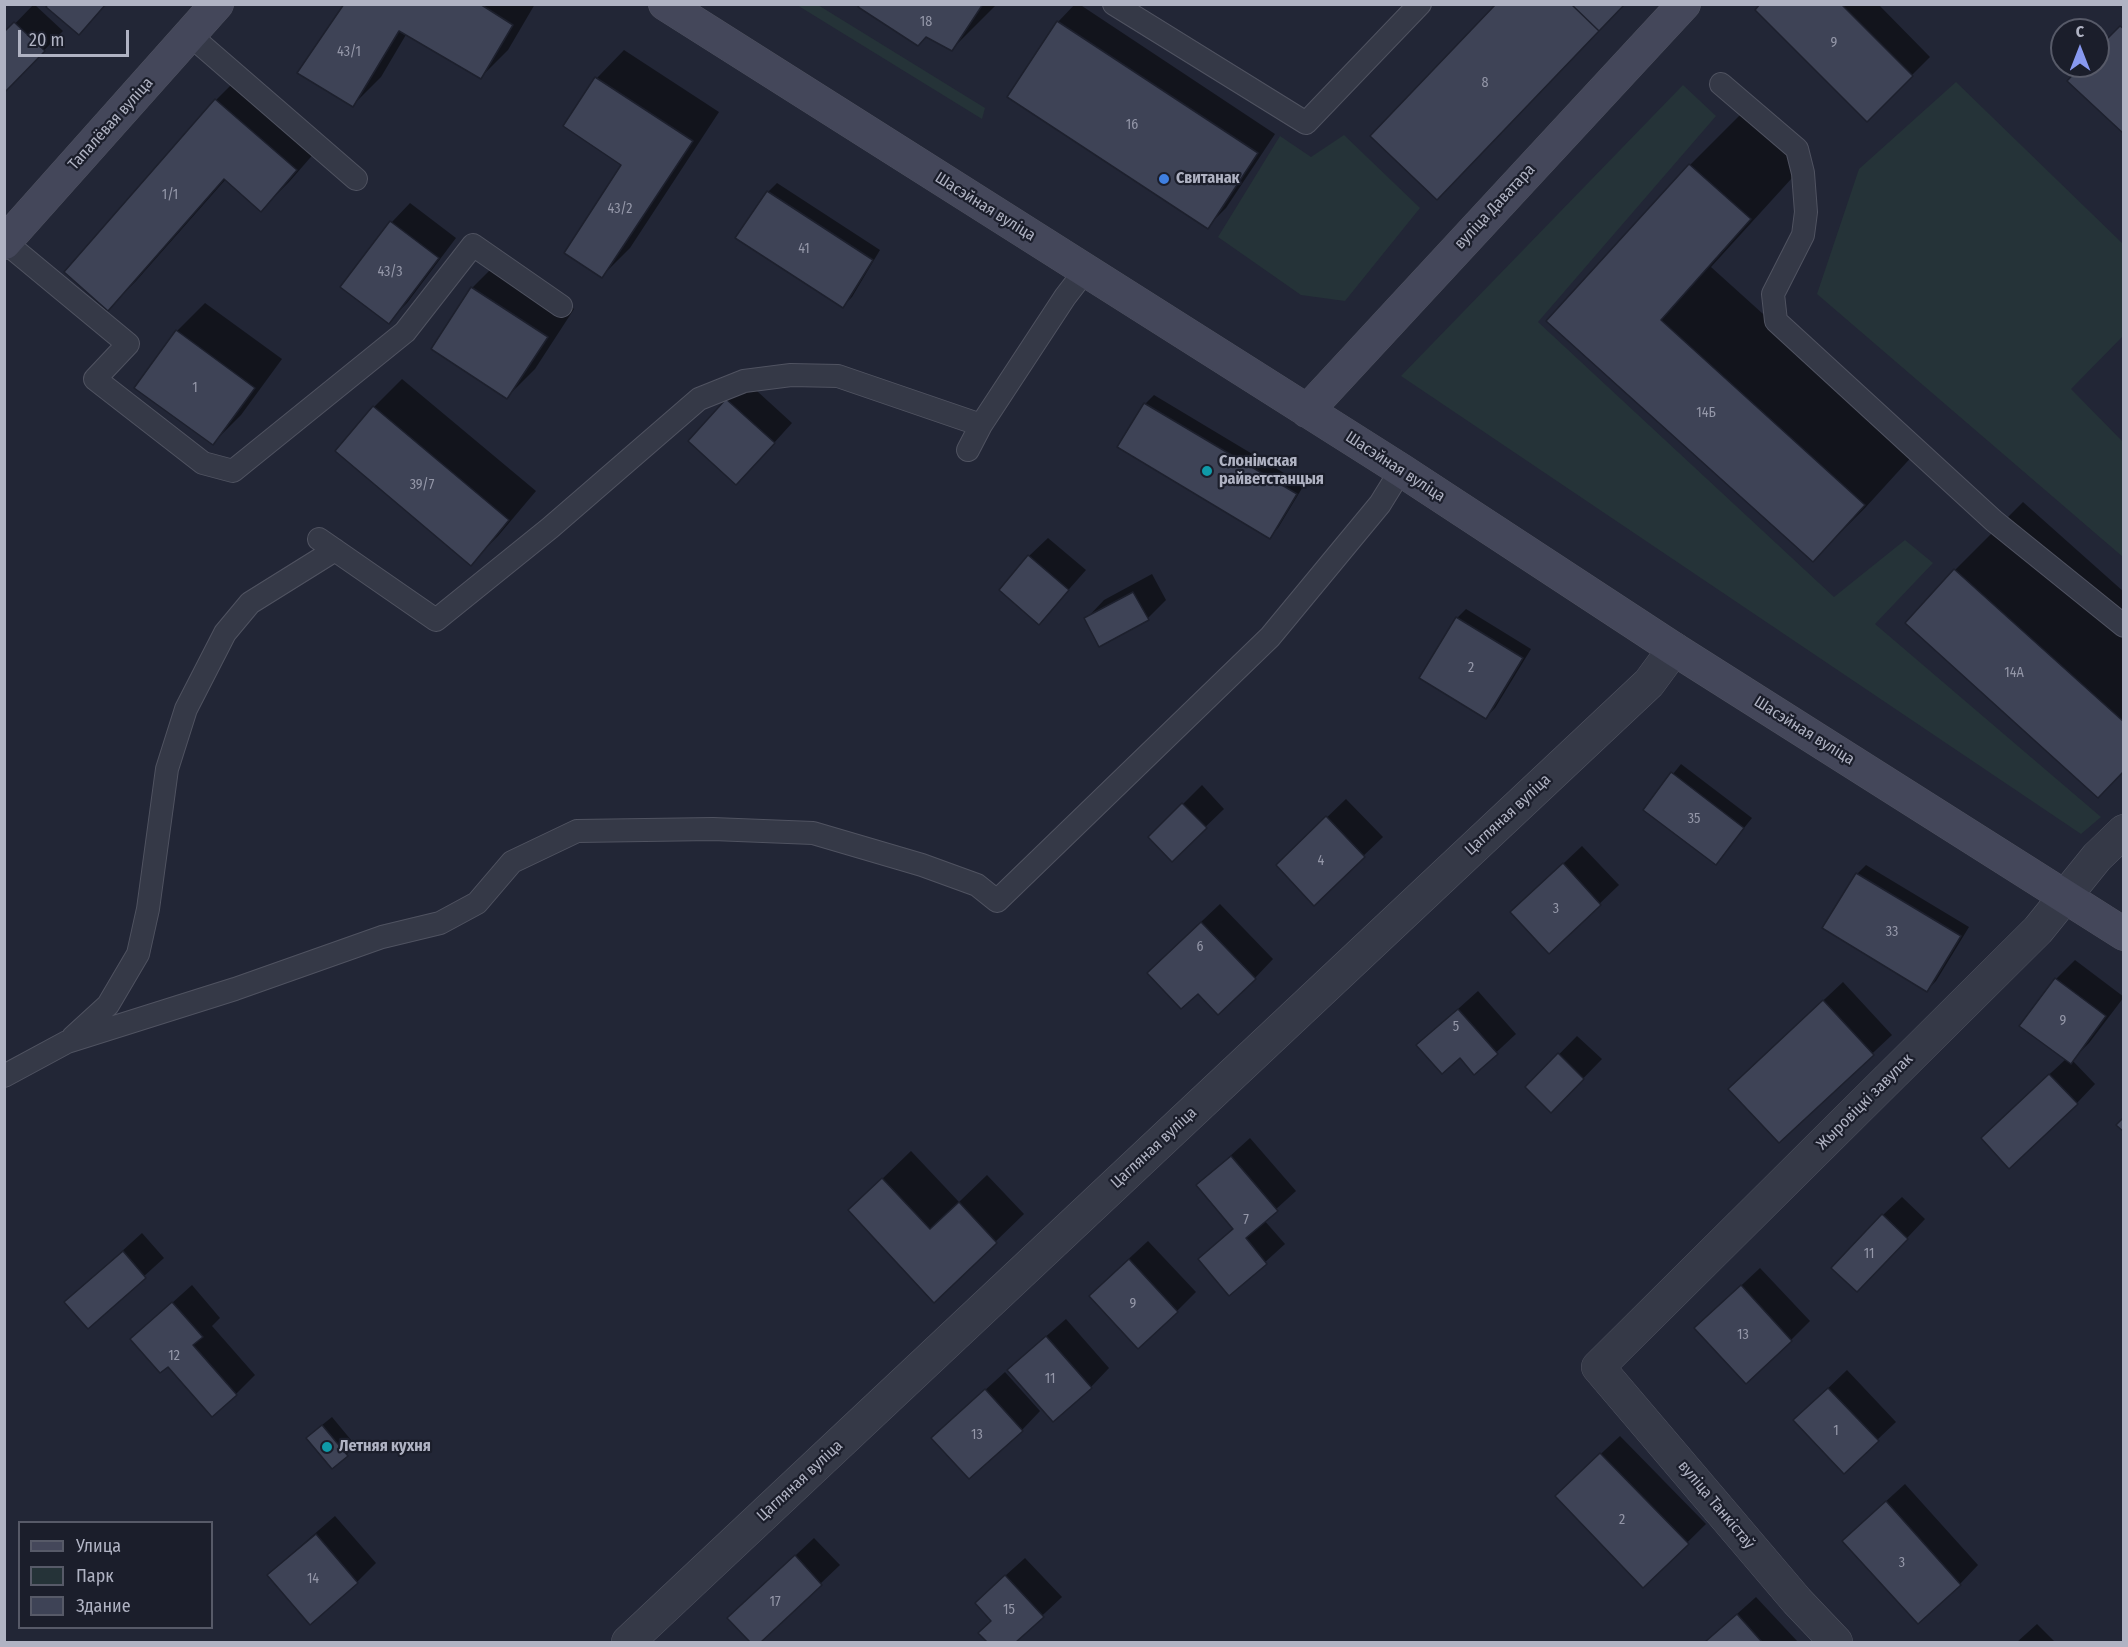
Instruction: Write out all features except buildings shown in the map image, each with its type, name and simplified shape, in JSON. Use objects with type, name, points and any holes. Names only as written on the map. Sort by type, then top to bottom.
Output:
[{"type":"main road","name":"Тапалёвая вуліца","points":[[5,243],[217,4]]},
{"type":"main road","name":"Шасэйная вуліца","points":[[665,4],[1401,470],[1674,649],[2124,934]]},
{"type":"main road","name":"вуліца Даватара","points":[[1307,411],[1684,4]]},
{"type":"street","name":"Цагляная вуліца","points":[[628,1642],[1649,683],[1674,649]]},
{"type":"street","name":"Жыровіцкі завулак","points":[[1598,1366],[2038,930],[2097,857],[2124,831]]},
{"type":"street","name":"вуліца Танкістаў","points":[[1598,1366],[1797,1601],[1836,1642]]},
{"type":"lane","points":[[1114,4],[1306,123],[1420,4]]},
{"type":"lane","points":[[191,36],[356,179]]},
{"type":"lane","points":[[1720,84],[1797,149],[1803,173],[1806,212],[1803,235],[1773,294],[1776,321],[1994,521],[2124,626]]},
{"type":"lane","points":[[5,243],[128,344],[95,379],[203,463],[233,471],[405,332],[473,245],[561,306]]},
{"type":"lane","points":[[968,450],[981,425],[1084,271]]},
{"type":"lane","points":[[67,1042],[108,1005],[138,954],[148,909],[167,769],[186,709],[225,633],[250,603],[327,545],[436,620],[549,528],[699,399],[744,381],[791,375],[838,376],[981,425]]},
{"type":"lane","points":[[4,1076],[67,1042],[235,989],[382,937],[440,923],[477,903],[512,862],[577,831],[713,829],[813,833],[922,865],[966,881],[976,885],[997,901],[1270,637],[1380,504],[1401,470]]},
{"type":"green space","points":[[797,5],[818,5],[985,108],[982,119]]},
{"type":"green space","points":[[1956,82],[2123,244],[2123,336],[2071,389],[2123,442],[2123,557],[1817,294],[1859,169]]},
{"type":"green space","points":[[1683,85],[1716,116],[1538,322],[1834,597],[1905,540],[1933,563],[1875,624],[2101,817],[2081,834],[1401,376]]},
{"type":"green space","points":[[1344,135],[1420,208],[1345,301],[1301,295],[1218,237],[1280,136],[1311,157]]},
{"type":"place","name":"Свитанак","points":[[1164,179]]},
{"type":"place","name":"Слонімская райветстанцыя","points":[[1207,471]]},
{"type":"place","name":"Летняя кухня","points":[[327,1447]]}]
